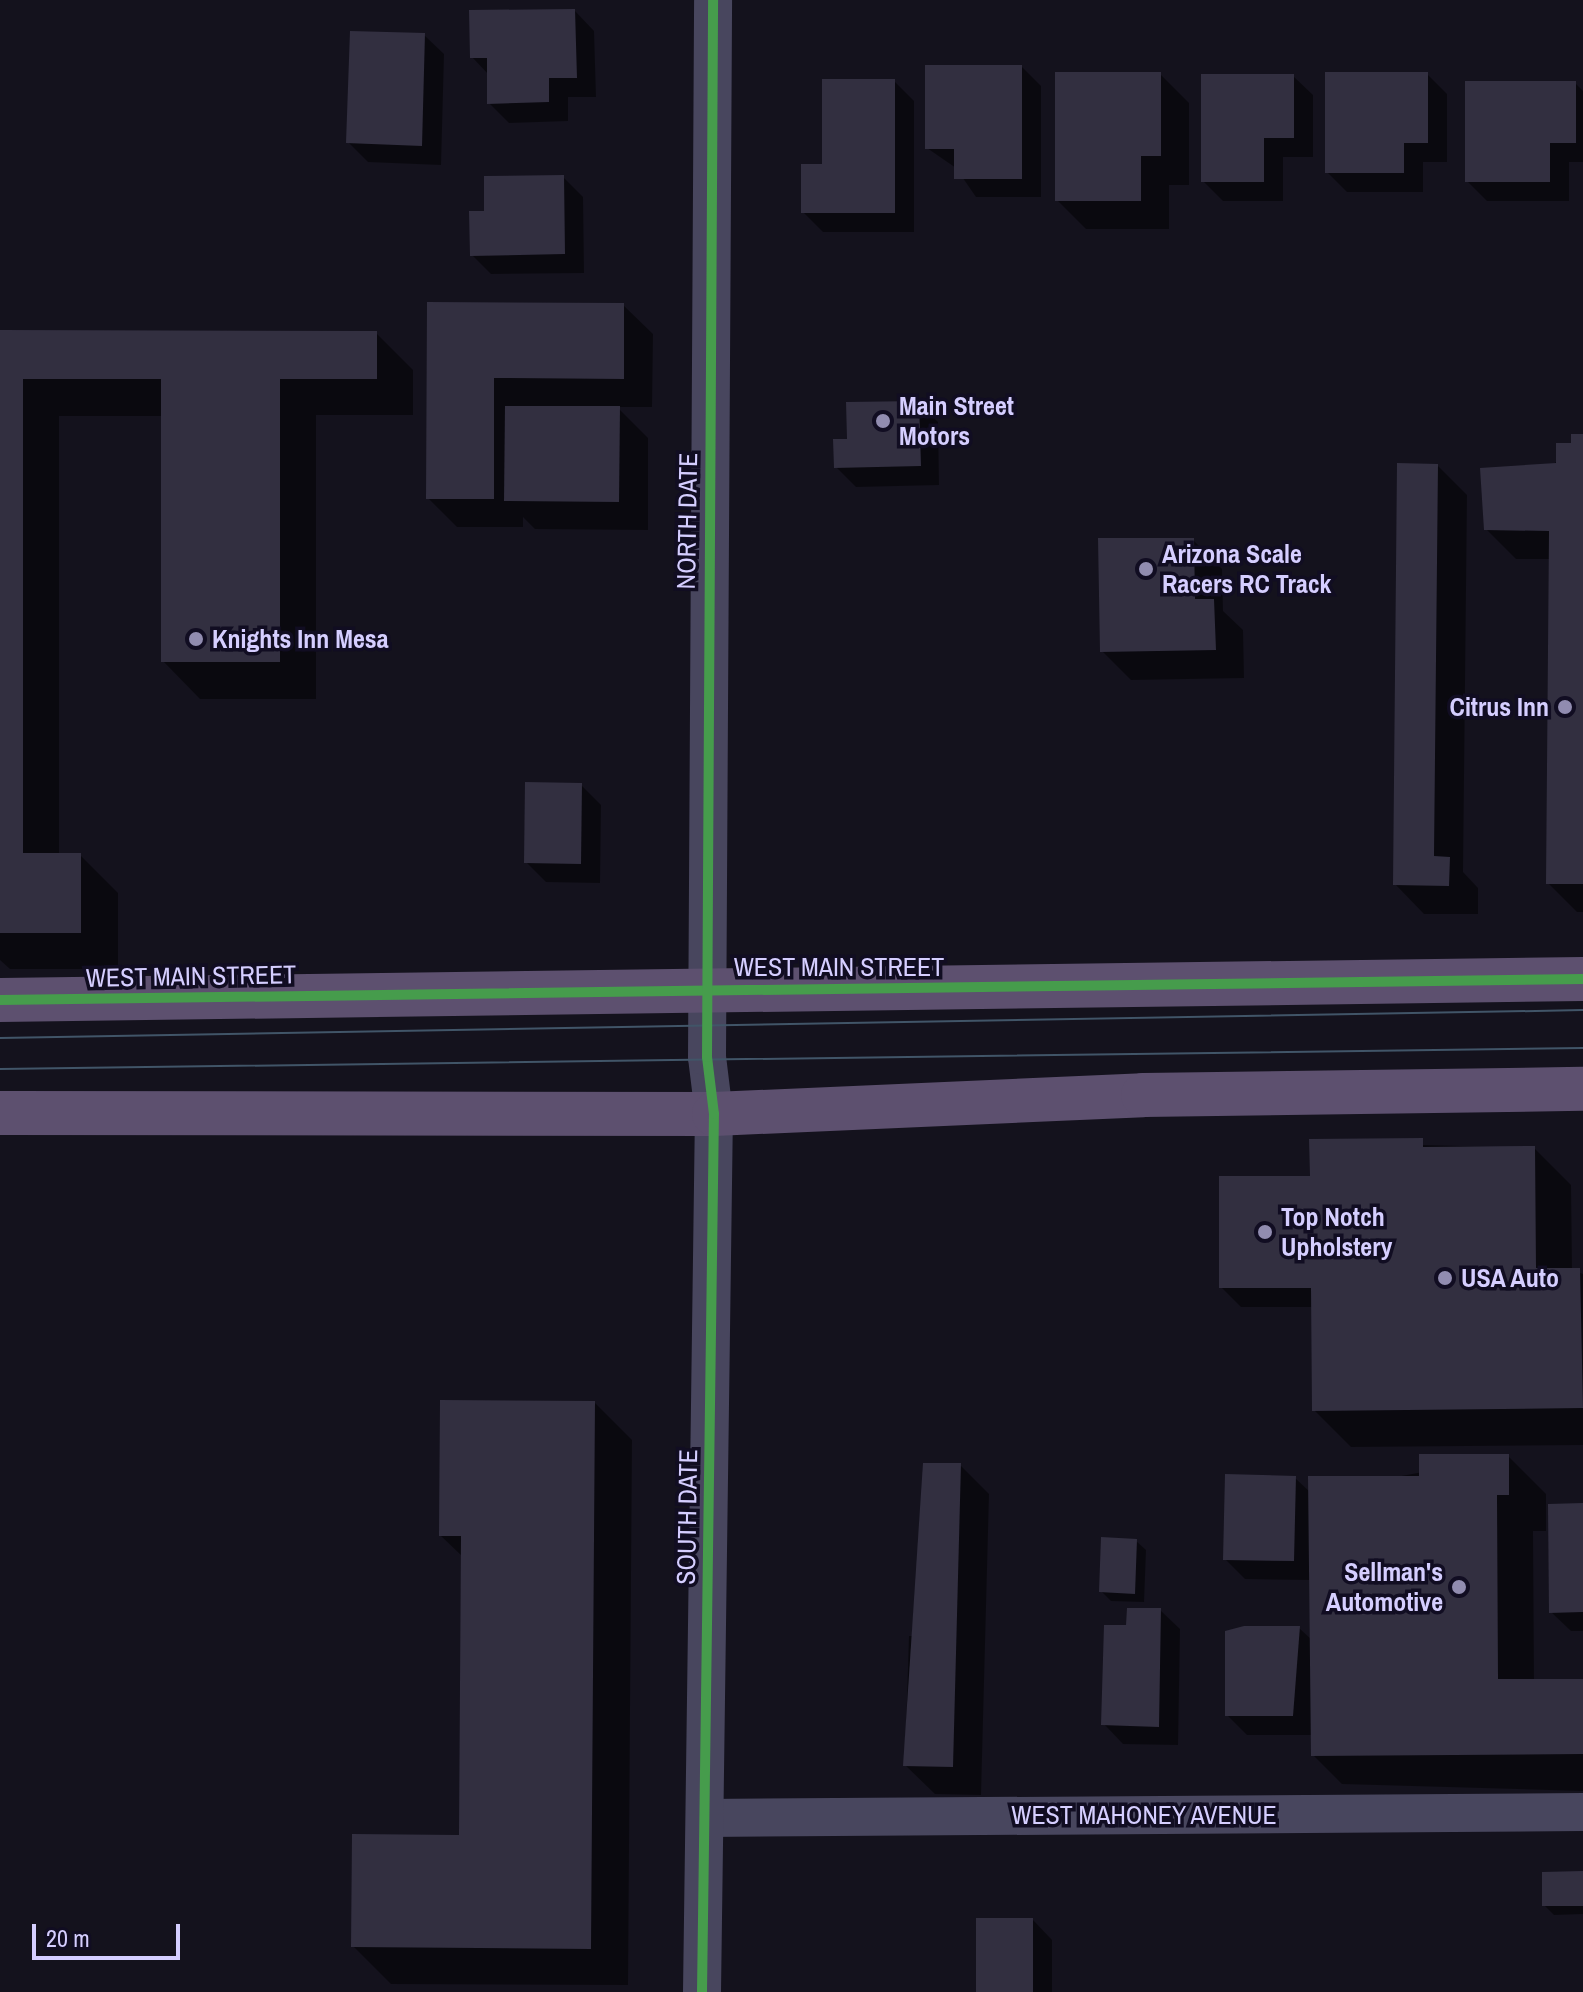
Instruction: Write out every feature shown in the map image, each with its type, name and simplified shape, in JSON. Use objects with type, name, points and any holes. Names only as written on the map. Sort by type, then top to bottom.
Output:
[{"type":"main road","name":"WEST MAIN STREET","points":[[0,1000],[1583,979]]},
{"type":"main road","points":[[0,1113],[714,1114],[1143,1095],[1583,1089]]},
{"type":"street","name":"NORTH DATE","points":[[707,1042],[713,0]]},
{"type":"street","name":"SOUTH DATE","points":[[702,1992],[714,1114],[707,1042]]},
{"type":"street","name":"WEST MAHONEY AVENUE","points":[[705,1818],[1583,1812]]},
{"type":"building","points":[[575,9],[577,78],[549,78],[549,102],[487,104],[487,58],[470,58],[469,10]]},
{"type":"building","points":[[350,31],[425,33],[422,146],[346,143]]},
{"type":"building","points":[[925,65],[1022,65],[1022,179],[954,179],[954,149],[925,149]]},
{"type":"building","points":[[1055,72],[1161,72],[1161,156],[1141,156],[1141,201],[1055,201]]},
{"type":"building","points":[[1325,72],[1428,72],[1428,143],[1404,143],[1404,173],[1325,173]]},
{"type":"building","points":[[1201,74],[1294,74],[1294,138],[1264,138],[1264,182],[1201,182]]},
{"type":"building","points":[[822,79],[895,79],[895,213],[801,213],[801,164],[822,164]]},
{"type":"building","points":[[1465,81],[1576,81],[1576,143],[1550,143],[1550,182],[1465,182]]},
{"type":"building","points":[[564,175],[565,254],[470,256],[469,211],[484,211],[484,176]]},
{"type":"building","points":[[427,302],[624,303],[624,379],[494,378],[494,499],[426,499]]},
{"type":"building","points":[[0,330],[377,331],[377,379],[280,379],[280,662],[161,662],[161,379],[23,379],[23,853],[81,853],[81,933],[0,933]]},
{"type":"building","name":"Main Street Motors","points":[[919,401],[921,466],[834,468],[833,439],[847,439],[846,402]]},
{"type":"building","points":[[505,406],[620,406],[619,502],[504,501]]},
{"type":"building","name":"Citrus Inn","points":[[1571,434],[1583,434],[1583,884],[1546,884],[1549,531],[1484,530],[1480,468],[1556,463],[1556,443],[1571,443]]},
{"type":"building","name":"Citrus Inn","points":[[1397,463],[1438,464],[1434,856],[1450,857],[1449,886],[1393,885]]},
{"type":"building","name":"Arizona Scale Racers RC Track","points":[[1098,538],[1194,538],[1195,599],[1214,599],[1216,650],[1100,652]]},
{"type":"building","points":[[525,782],[582,783],[581,864],[524,863]]},
{"type":"building","name":"USA Auto","points":[[1423,1138],[1423,1147],[1535,1146],[1536,1268],[1580,1268],[1583,1408],[1312,1411],[1311,1288],[1219,1288],[1219,1176],[1310,1176],[1309,1139]]},
{"type":"building","points":[[440,1400],[595,1401],[591,1949],[351,1947],[352,1834],[459,1835],[461,1536],[439,1536]]},
{"type":"building","points":[[1419,1454],[1509,1454],[1509,1495],[1497,1495],[1498,1679],[1583,1679],[1583,1754],[1311,1756],[1308,1476],[1419,1476]]},
{"type":"building","points":[[923,1463],[961,1463],[953,1767],[903,1766]]},
{"type":"building","points":[[1225,1474],[1296,1476],[1294,1561],[1223,1560]]},
{"type":"building","points":[[1583,1503],[1583,1612],[1549,1613],[1548,1504]]},
{"type":"building","points":[[1101,1537],[1137,1539],[1135,1594],[1099,1592]]},
{"type":"building","points":[[1127,1608],[1161,1608],[1159,1727],[1101,1725],[1104,1625],[1126,1625]]},
{"type":"building","points":[[1244,1626],[1300,1626],[1293,1716],[1225,1716],[1225,1631]]},
{"type":"building","points":[[1583,1871],[1583,1906],[1542,1906],[1542,1872]]},
{"type":"building","points":[[976,1918],[1033,1918],[1033,1992],[976,1992]]},
{"type":"tram line","points":[[0,1038],[1583,1010]]},
{"type":"tram line","points":[[0,1069],[1583,1048]]},
{"type":"cycle path","points":[[702,1992],[714,1114],[707,1057],[713,0]]},
{"type":"cycle path","points":[[0,1000],[1583,979]]},
{"type":"place","name":"Main Street Motors","points":[[883,421]]},
{"type":"place","name":"Arizona Scale Racers RC Track","points":[[1146,569]]},
{"type":"place","name":"Knights Inn Mesa","points":[[196,639]]},
{"type":"place","name":"Citrus Inn","points":[[1565,707]]},
{"type":"place","name":"Top Notch Upholstery","points":[[1265,1232]]},
{"type":"place","name":"USA Auto","points":[[1445,1278]]},
{"type":"place","name":"Sellman's Automotive","points":[[1459,1587]]}]
